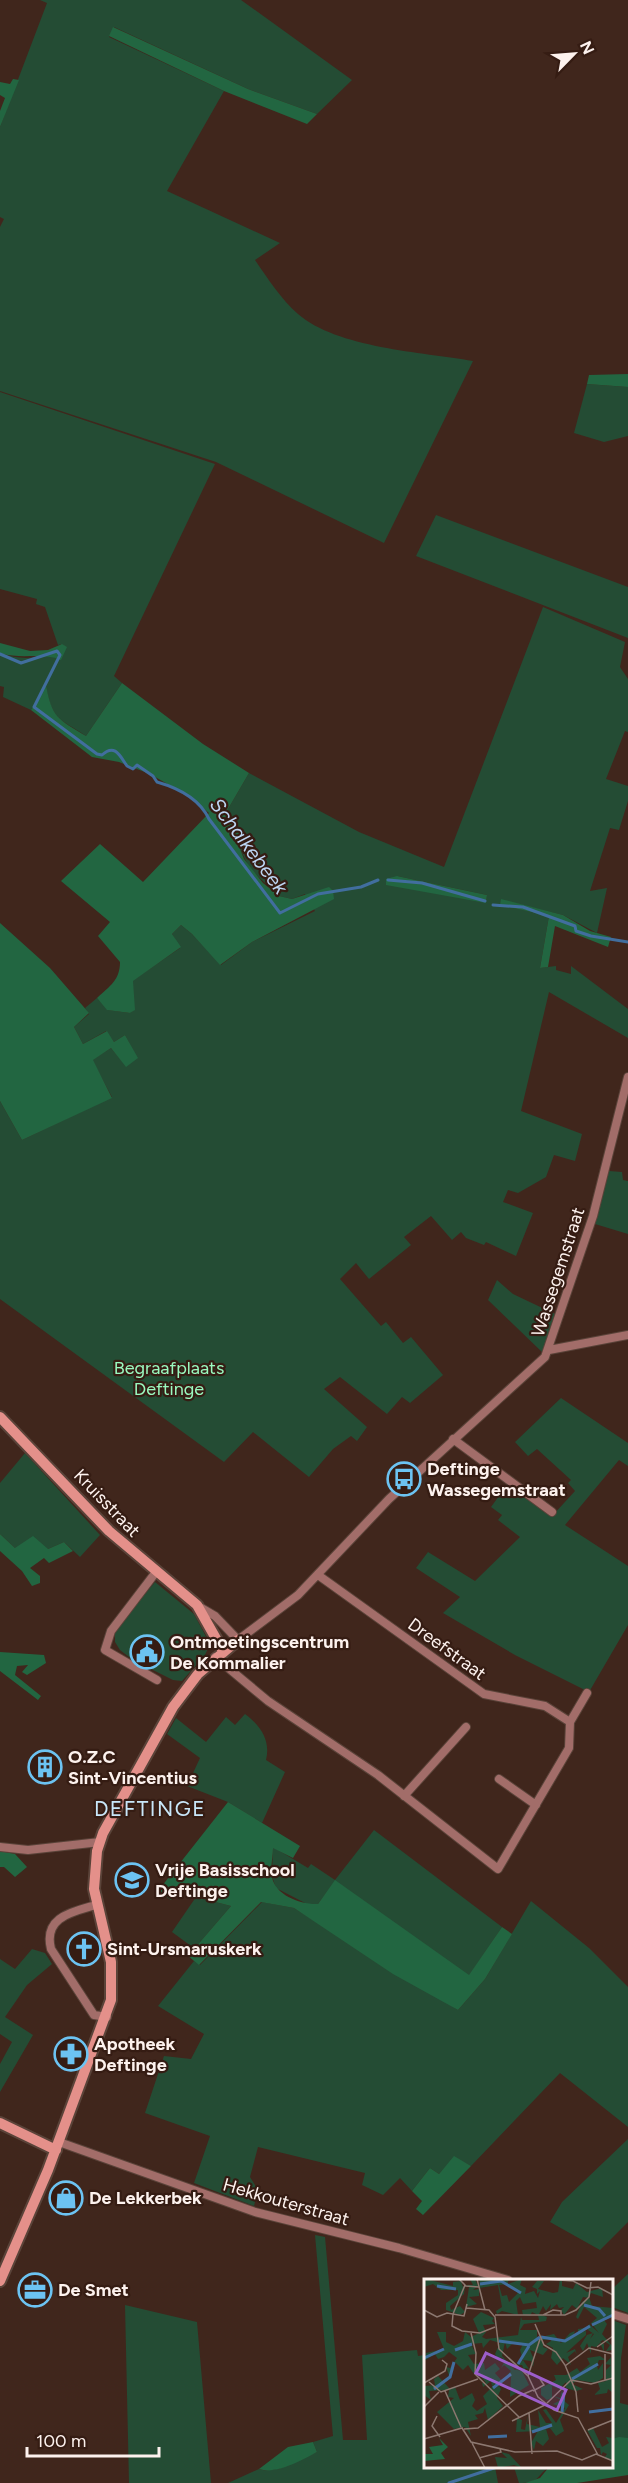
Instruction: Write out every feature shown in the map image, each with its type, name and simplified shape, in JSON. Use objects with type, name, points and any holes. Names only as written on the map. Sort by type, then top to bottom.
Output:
[{"type":"street","name":"Wassegemstraat","points":[[238,1640],[298,1595],[360,1528],[453,1439],[545,1357],[593,1216],[628,1077]]},
{"type":"street","points":[[549,1350],[628,1335]]},
{"type":"street","name":"Kruisstraat","points":[[0,1417],[109,1531],[197,1605],[215,1616],[238,1640]]},
{"type":"street","points":[[453,1439],[552,1512]]},
{"type":"street","points":[[156,1572],[111,1631],[105,1650],[157,1680]]},
{"type":"street","name":"Dreefstraat","points":[[318,1575],[484,1694],[545,1706],[570,1722]]},
{"type":"street","name":"Kruisstraat","points":[[197,1605],[219,1654]]},
{"type":"street","points":[[0,2282],[58,2146],[107,2017],[113,1991],[111,1962],[96,1905],[94,1882],[99,1842],[173,1707],[198,1674],[238,1640]]},
{"type":"street","points":[[219,1654],[268,1701],[404,1796],[498,1869],[568,1748],[570,1722],[587,1693]]},
{"type":"street","points":[[404,1796],[466,1727]]},
{"type":"street","points":[[499,1779],[536,1805]]},
{"type":"street","points":[[0,1847],[28,1850],[99,1842]]},
{"type":"street","points":[[96,1905],[60,1917],[51,1927],[49,1941],[84,2002],[94,2014],[107,2017]]},
{"type":"street","points":[[0,2123],[58,2146]]},
{"type":"street","name":"Hekkouterstraat","points":[[58,2146],[255,2212],[399,2248],[505,2279]]},
{"type":"street","points":[[613,2314],[628,2319]]},
{"type":"green space","points":[[40,0],[241,0],[352,80],[317,114],[248,89],[114,27],[109,37],[224,91],[167,191],[280,243],[255,260],[280,295],[298,314],[315,325],[357,341],[381,347],[473,361],[384,543],[216,462],[0,391],[0,227],[4,219],[0,217],[0,127],[47,3]]},
{"type":"green space","points":[[113,27],[248,89],[317,114],[307,124],[224,91],[109,36]]},
{"type":"green space","points":[[13,79],[19,80],[0,127],[0,111],[5,98],[0,95],[0,82],[10,84]]},
{"type":"green space","points":[[628,374],[628,387],[587,384],[589,375]]},
{"type":"green space","points":[[587,384],[628,387],[628,436],[604,442],[574,433]]},
{"type":"green space","points":[[0,392],[215,464],[114,676],[122,683],[86,736],[54,712],[46,686],[31,710],[3,697],[4,687],[0,686],[0,653],[33,658],[48,653],[62,644],[58,645],[45,607],[36,604],[37,599],[0,589]]},
{"type":"green space","points":[[436,515],[628,587],[628,638],[416,556]]},
{"type":"green space","name":"Begraafplaats Deftinge","points":[[543,607],[625,642],[620,667],[628,679],[628,732],[625,731],[606,779],[628,786],[628,801],[619,830],[610,828],[590,891],[607,888],[597,933],[563,915],[502,900],[501,905],[549,916],[540,968],[556,966],[556,970],[571,974],[571,966],[628,1009],[628,1038],[549,992],[521,1111],[582,1134],[575,1161],[554,1155],[546,1177],[518,1193],[508,1190],[503,1202],[533,1213],[516,1256],[486,1242],[484,1245],[466,1238],[461,1232],[452,1240],[431,1216],[404,1237],[411,1245],[369,1279],[356,1263],[340,1279],[381,1326],[386,1322],[403,1343],[411,1337],[443,1375],[410,1403],[402,1397],[387,1414],[340,1377],[324,1389],[367,1427],[357,1441],[351,1436],[333,1449],[309,1477],[253,1432],[224,1462],[0,1299],[0,1101],[22,1140],[112,1097],[92,1060],[111,1048],[126,1066],[137,1058],[125,1035],[114,1042],[106,1031],[83,1044],[74,1027],[89,1014],[85,1008],[97,998],[108,1010],[130,1013],[134,1010],[132,981],[180,948],[172,934],[181,925],[221,965],[252,942],[315,911],[305,894],[292,899],[279,896],[250,869],[240,849],[241,837],[228,809],[249,773],[359,832],[444,867]],"holes":[[[397,876],[487,895],[486,902],[435,893]]]},
{"type":"green space","points":[[0,643],[30,651],[48,650],[62,644],[67,647],[61,660],[0,653]]},
{"type":"green space","points":[[122,683],[203,744],[249,773],[228,809],[241,837],[240,849],[244,859],[263,883],[279,896],[292,899],[329,887],[333,891],[334,899],[252,942],[220,965],[181,925],[172,934],[181,947],[133,981],[135,1010],[130,1013],[107,1010],[97,998],[113,982],[120,968],[120,962],[98,936],[110,922],[61,881],[100,844],[143,882],[209,813],[190,797],[150,774],[119,762],[92,757],[31,710],[46,685],[54,711],[69,726],[86,736]]},
{"type":"green space","points":[[397,876],[487,895],[486,903],[386,885],[386,879]]},
{"type":"green space","points":[[501,899],[563,915],[590,931],[611,937],[608,947],[555,926],[548,967],[540,968],[549,916],[500,905]]},
{"type":"green space","points":[[0,923],[50,968],[89,1013],[74,1027],[83,1044],[107,1031],[114,1042],[125,1035],[138,1058],[126,1067],[111,1048],[93,1060],[112,1098],[22,1140],[0,1101]]},
{"type":"green space","points":[[609,1171],[622,1172],[623,1180],[628,1181],[628,1234],[595,1224]]},
{"type":"green space","points":[[497,1280],[513,1294],[555,1314],[542,1352],[488,1300]]},
{"type":"green space","points":[[561,1398],[628,1443],[628,1466],[619,1460],[565,1525],[628,1566],[628,1625],[589,1692],[515,1655],[443,1613],[460,1597],[416,1568],[428,1552],[475,1581],[520,1537],[498,1520],[502,1515],[491,1507],[507,1485],[553,1515],[575,1491],[568,1483],[571,1480],[537,1449],[528,1456],[515,1442]]},
{"type":"green space","points":[[25,1453],[100,1535],[80,1557],[64,1542],[48,1549],[16,1549],[0,1534],[0,1483]]},
{"type":"green space","points":[[0,1534],[15,1548],[33,1536],[48,1549],[64,1542],[73,1551],[49,1563],[44,1558],[30,1568],[40,1576],[40,1583],[32,1586],[22,1571],[0,1551]]},
{"type":"green space","points":[[155,1582],[194,1614],[210,1644],[205,1655],[182,1681],[173,1680],[133,1660],[120,1650],[115,1642],[115,1630]]},
{"type":"green space","points":[[0,1652],[44,1655],[46,1663],[27,1675],[22,1672],[28,1665],[17,1666],[15,1675],[41,1696],[38,1700],[0,1671]]},
{"type":"green space","points":[[245,1714],[255,1723],[266,1740],[266,1760],[285,1772],[262,1823],[228,1802],[187,1786],[200,1758],[167,1734],[176,1718],[206,1742],[226,1717],[235,1725]]},
{"type":"green space","points":[[228,1802],[300,1846],[293,1858],[273,1848],[271,1870],[274,1883],[283,1894],[290,1898],[304,1903],[318,1904],[335,1880],[469,1975],[502,1927],[512,1934],[485,1979],[458,2010],[393,1974],[294,1908],[261,1902],[199,1965],[188,1956],[231,1906],[196,1897],[180,1887],[171,1900],[158,1891]]},
{"type":"green space","points":[[374,1830],[502,1927],[469,1976],[335,1881],[318,1904],[307,1904],[276,1888],[272,1876],[273,1847],[308,1868],[311,1864],[335,1880]]},
{"type":"green space","points":[[0,1851],[15,1854],[27,1867],[15,1877],[4,1867],[0,1867]]},
{"type":"green space","points":[[196,1897],[231,1906],[188,1956],[185,1954],[191,1946],[172,1932]]},
{"type":"green space","points":[[531,1901],[589,1948],[628,1987],[628,2127],[560,2073],[471,2166],[454,2157],[439,2174],[430,2168],[412,2191],[400,2178],[383,2195],[362,2185],[365,2173],[258,2147],[250,2177],[258,2190],[254,2206],[194,2183],[210,2136],[145,2113],[164,2056],[191,2059],[204,2034],[158,2006],[194,1961],[200,1965],[262,1902],[294,1908],[458,2010],[485,1979]]},
{"type":"green space","points":[[32,1949],[45,1953],[52,1964],[27,1985],[5,2017],[33,2035],[0,2092],[0,2064],[12,2042],[0,2034],[0,1959],[15,1969]]},
{"type":"green space","points":[[628,2139],[628,2222],[600,2250],[550,2222],[562,2202]]},
{"type":"green space","points":[[454,2156],[471,2166],[423,2215],[416,2209],[422,2201],[412,2191],[430,2168],[439,2174]]},
{"type":"green space","points":[[315,2235],[325,2237],[343,2440],[367,2440],[362,2355],[417,2350],[418,2356],[424,2355],[424,2468],[495,2468],[498,2483],[228,2483],[259,2469],[273,2470],[296,2462],[317,2452],[313,2442],[333,2436]]},
{"type":"green space","points":[[628,2274],[628,2313],[613,2307],[613,2288]]},
{"type":"green space","points":[[125,2305],[197,2322],[211,2483],[129,2483]]},
{"type":"green space","points":[[613,2320],[626,2325],[621,2358],[620,2403],[628,2405],[628,2438],[613,2439]]},
{"type":"green space","points":[[628,2438],[628,2475],[577,2483],[525,2483],[540,2478],[548,2468],[613,2468],[613,2439]]},
{"type":"green space","points":[[313,2442],[317,2452],[304,2459],[273,2470],[259,2469],[288,2447]]},
{"type":"green space","points":[[514,2468],[548,2468],[534,2480],[519,2483]]},
{"type":"waterway","name":"Schalkebeek","points":[[0,654],[21,663],[57,651],[60,655],[34,707],[97,754],[102,755],[110,750],[117,752],[127,766],[133,769],[137,765],[153,776],[157,782],[173,787],[200,805],[280,913],[318,894],[361,887],[378,880]]},
{"type":"waterway","name":"Schalkebeek","points":[[388,880],[422,883],[485,901]]},
{"type":"waterway","name":"Schalkebeek","points":[[493,905],[523,907],[575,926],[576,931],[628,942]]},
{"type":"waterway","points":[[449,2483],[494,2468]]},
{"type":"place","name":"Deftinge Wassegemstraat","points":[[404,1479]]},
{"type":"place","name":"Ontmoetingscentrum De Kommalier","points":[[147,1652]]},
{"type":"place","name":"O.Z.C Sint-Vincentius","points":[[45,1767]]},
{"type":"place","name":"Vrije Basisschool Deftinge","points":[[132,1880]]},
{"type":"place","name":"Sint-Ursmaruskerk","points":[[84,1949]]},
{"type":"place","name":"Apotheek Deftinge","points":[[71,2054]]},
{"type":"place","name":"De Lekkerbek","points":[[66,2198]]},
{"type":"place","name":"De Smet","points":[[35,2290]]},
{"type":"district","name":"DEFTINGE","points":[[150,1808]]}]
